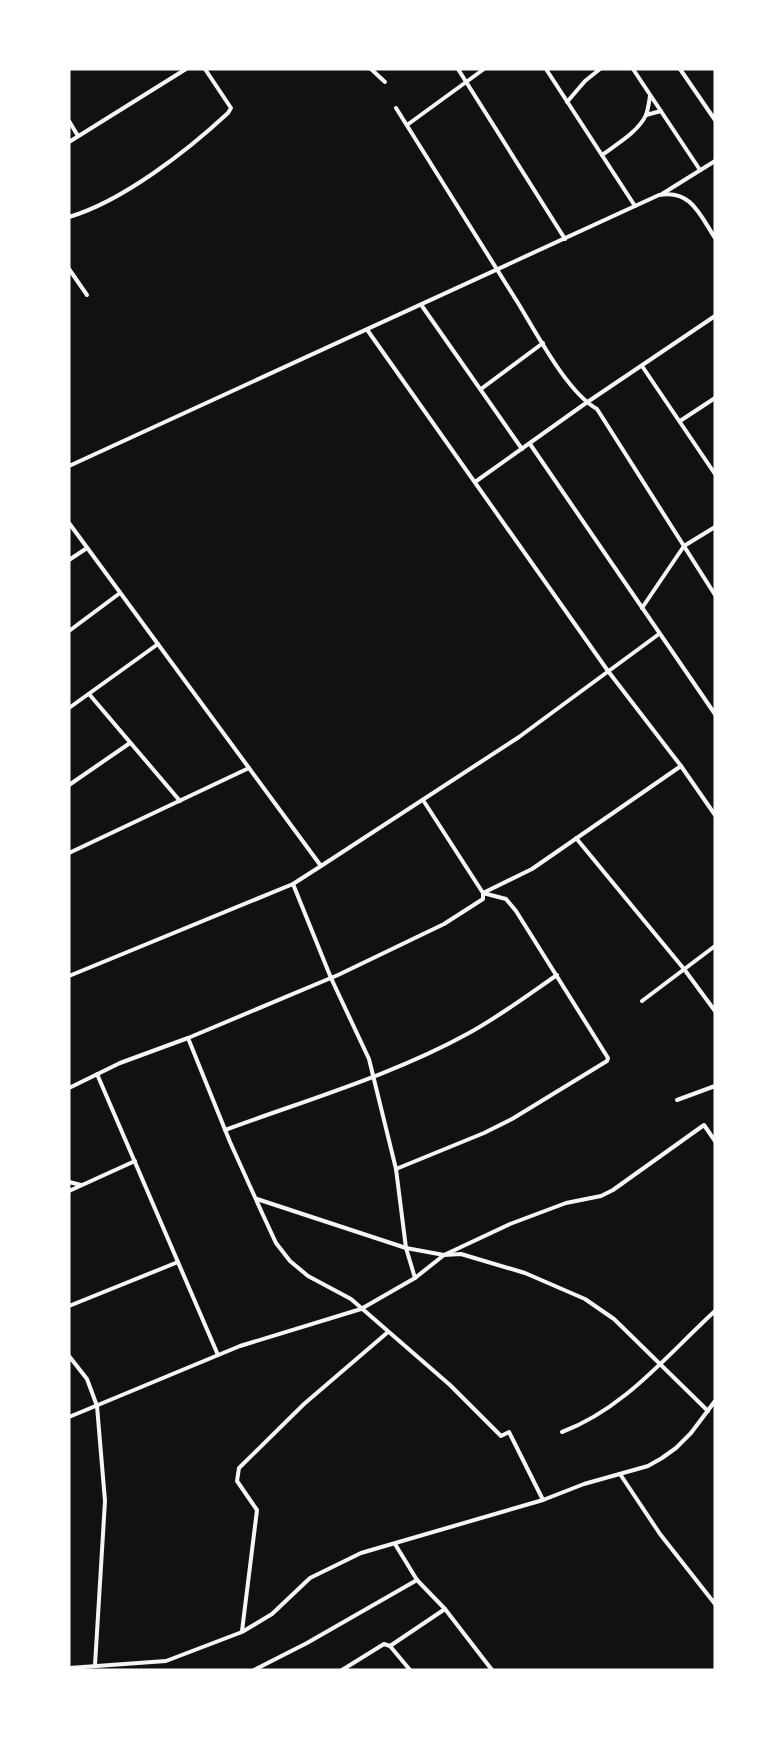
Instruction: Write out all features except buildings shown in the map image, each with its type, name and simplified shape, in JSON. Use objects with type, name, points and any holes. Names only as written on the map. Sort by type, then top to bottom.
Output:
[{"type":"street","points":[[69,142],[186,69]]},
{"type":"street","points":[[69,217],[98,205],[138,183],[189,146],[228,113],[231,108],[205,69]]},
{"type":"street","points":[[371,69],[384,82]]},
{"type":"street","points":[[458,69],[566,239]]},
{"type":"street","points":[[406,124],[484,69]]},
{"type":"street","points":[[546,69],[635,206]]},
{"type":"street","points":[[567,102],[585,81],[600,69]]},
{"type":"street","points":[[633,69],[700,170]]},
{"type":"street","points":[[680,69],[715,120]]},
{"type":"street","points":[[602,155],[629,135],[646,115],[650,95]]},
{"type":"street","points":[[396,108],[543,343],[576,393],[586,403],[597,409],[715,595]]},
{"type":"street","points":[[646,115],[660,111]]},
{"type":"street","points":[[69,121],[78,136]]},
{"type":"street","points":[[69,466],[566,239],[659,195],[715,161]]},
{"type":"street","points":[[659,195],[681,196],[693,204],[715,238]]},
{"type":"street","points":[[69,269],[87,295]]},
{"type":"street","points":[[422,306],[522,448]]},
{"type":"street","points":[[475,482],[586,403],[715,316]]},
{"type":"street","points":[[368,331],[608,671],[681,766],[715,815]]},
{"type":"street","points":[[481,389],[543,343]]},
{"type":"street","points":[[642,366],[715,474]]},
{"type":"street","points":[[680,421],[715,398]]},
{"type":"street","points":[[530,444],[714,713]]},
{"type":"street","points":[[69,523],[321,866]]},
{"type":"street","points":[[642,608],[684,546],[715,526]]},
{"type":"street","points":[[69,560],[87,548]]},
{"type":"street","points":[[69,631],[120,592]]},
{"type":"street","points":[[69,976],[293,884],[519,737],[660,634]]},
{"type":"street","points":[[69,708],[158,644]]},
{"type":"street","points":[[88,694],[180,801]]},
{"type":"street","points":[[69,785],[130,743]]},
{"type":"street","points":[[483,893],[532,869],[681,766]]},
{"type":"street","points":[[69,853],[249,768]]},
{"type":"street","points":[[69,1088],[120,1064],[331,978],[444,924],[483,899],[483,893],[423,800]]},
{"type":"street","points":[[576,838],[684,969],[715,1011]]},
{"type":"street","points":[[293,884],[331,978],[369,1059],[396,1168],[406,1248],[415,1278]]},
{"type":"street","points":[[396,1168],[484,1133],[512,1119],[607,1060],[516,911],[506,899],[483,893]]},
{"type":"street","points":[[642,1001],[715,946]]},
{"type":"street","points":[[225,1130],[432,1052],[469,1033],[557,975]]},
{"type":"street","points":[[188,1038],[225,1130],[276,1243],[290,1261],[308,1276],[351,1299],[450,1384],[501,1436],[509,1432],[543,1500]]},
{"type":"street","points":[[97,1074],[218,1355]]},
{"type":"street","points":[[677,1100],[715,1086]]},
{"type":"street","points":[[69,1417],[240,1346],[362,1309],[415,1278],[444,1255],[510,1224],[566,1203],[601,1196],[613,1190],[704,1125],[715,1141]]},
{"type":"street","points":[[69,1191],[135,1161]]},
{"type":"street","points":[[69,1182],[82,1185]]},
{"type":"street","points":[[256,1198],[406,1248],[444,1255],[461,1254],[525,1273],[585,1299],[614,1319],[708,1411]]},
{"type":"street","points":[[69,1306],[178,1262]]},
{"type":"street","points":[[562,1432],[586,1423],[640,1384],[715,1311]]},
{"type":"street","points":[[242,1632],[257,1510],[237,1481],[236,1475],[239,1468],[304,1404],[388,1332]]},
{"type":"street","points":[[69,1356],[87,1379],[97,1406],[105,1501],[95,1665]]},
{"type":"street","points":[[69,1668],[166,1661],[242,1632],[272,1614],[310,1578],[361,1553],[543,1500],[584,1484],[648,1466],[662,1458],[691,1433],[715,1401]]},
{"type":"street","points":[[620,1474],[660,1534],[715,1604]]},
{"type":"street","points":[[395,1544],[417,1580],[445,1609],[492,1670]]},
{"type":"street","points":[[254,1670],[307,1643],[417,1580]]},
{"type":"street","points":[[390,1646],[445,1609]]},
{"type":"street","points":[[342,1670],[384,1644],[390,1646],[410,1670]]},
{"type":"street","points":[[120,1664],[121,1670]]}]
